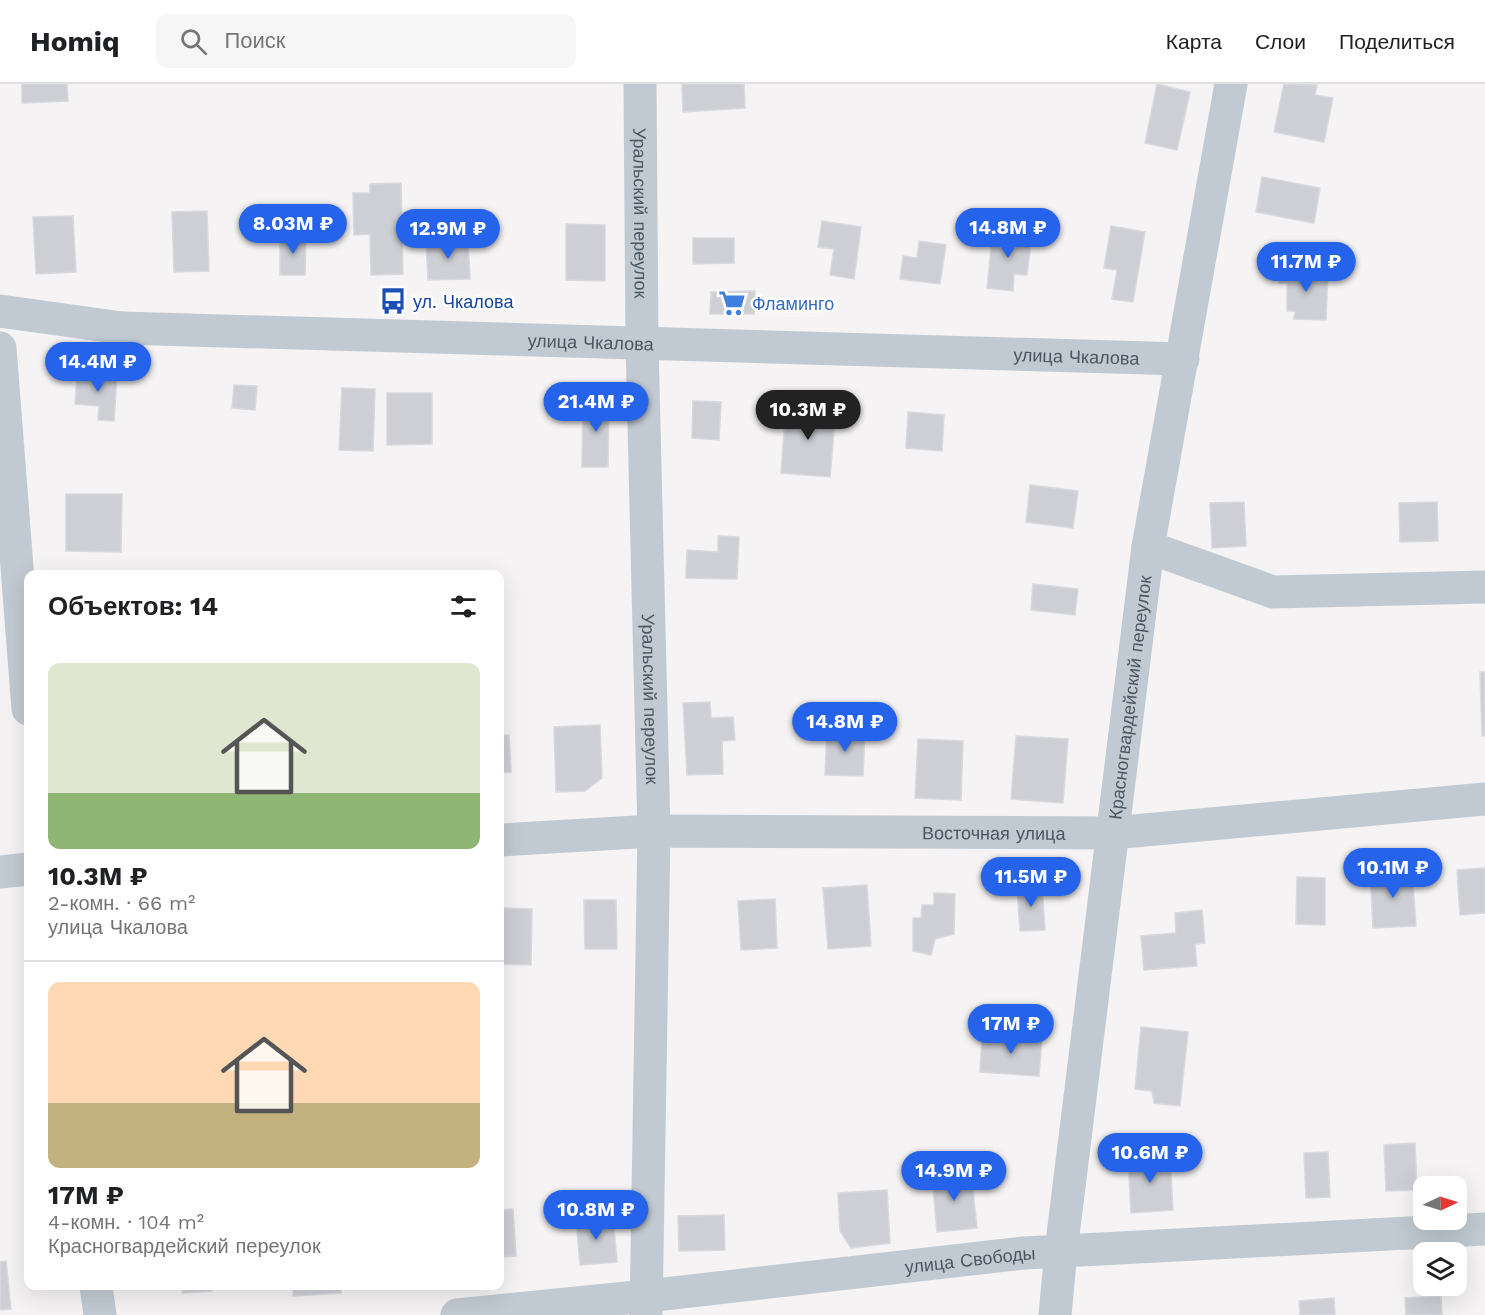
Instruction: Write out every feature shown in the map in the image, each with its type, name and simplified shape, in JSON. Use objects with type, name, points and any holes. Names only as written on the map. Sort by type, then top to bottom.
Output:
[{"type":"street","name":"Уральский переулок","points":[[640,84],[642,345],[654,831],[647,1306]]},
{"type":"street","name":"Красногвардейский переулок","points":[[1055,1315],[1112,833],[1149,548],[1231,84]]},
{"type":"street","name":"улица Чкалова","points":[[0,311],[122,328],[642,345],[1183,359]]},
{"type":"street","points":[[0,348],[24,657]]},
{"type":"street","points":[[1149,548],[1273,592],[1485,587]]},
{"type":"street","name":"Восточная улица","points":[[504,840],[654,831],[1112,833],[1485,799]]},
{"type":"street","points":[[0,872],[24,869]]},
{"type":"street","name":"улица Свободы","points":[[457,1315],[647,1306],[1024,1252],[1485,1229]]},
{"type":"street","points":[[97,1290],[100,1315]]},
{"type":"building","points":[[22,84],[67,84],[68,101],[22,103]]},
{"type":"building","points":[[682,84],[744,84],[745,108],[683,112]]},
{"type":"building","points":[[1157,84],[1190,92],[1177,150],[1145,143]]},
{"type":"building","points":[[1284,84],[1317,85],[1315,95],[1333,98],[1324,142],[1274,132]]},
{"type":"building","points":[[1262,177],[1320,188],[1314,223],[1256,212]]},
{"type":"building","points":[[401,183],[403,274],[371,275],[370,234],[354,235],[353,193],[370,193],[370,184]]},
{"type":"building","points":[[207,211],[209,271],[174,272],[172,212]]},
{"type":"building","points":[[73,216],[76,272],[36,274],[33,217]]},
{"type":"building","points":[[822,221],[861,227],[854,279],[830,275],[834,249],[818,247]]},
{"type":"building","points":[[566,224],[605,225],[605,281],[566,280]]},
{"type":"building","points":[[1111,226],[1145,232],[1133,302],[1112,299],[1117,270],[1104,268]]},
{"type":"building","points":[[993,230],[1032,234],[1027,275],[1014,274],[1013,291],[987,288]]},
{"type":"building","points":[[280,235],[306,235],[305,275],[280,275]]},
{"type":"building","points":[[693,238],[734,238],[734,263],[693,264]]},
{"type":"building","points":[[468,240],[470,279],[428,280],[426,242]]},
{"type":"building","points":[[919,241],[946,245],[940,284],[900,279],[903,256],[917,258]]},
{"type":"building","points":[[1279,270],[1328,271],[1326,320],[1294,319],[1295,311],[1287,311],[1287,283],[1279,283]]},
{"type":"building","name":"Фламинго","points":[[755,291],[754,314],[710,314],[711,292]]},
{"type":"building","points":[[77,372],[117,375],[114,421],[98,420],[99,406],[75,404]]},
{"type":"building","points":[[234,385],[257,386],[255,410],[232,408]]},
{"type":"building","points":[[342,388],[375,389],[373,451],[339,450]]},
{"type":"building","points":[[387,393],[432,393],[432,444],[387,445]]},
{"type":"building","points":[[583,399],[609,399],[608,467],[582,467]]},
{"type":"building","points":[[693,401],[721,402],[719,440],[692,438]]},
{"type":"building","points":[[786,406],[836,409],[830,477],[781,473]]},
{"type":"building","points":[[908,412],[944,415],[942,451],[906,448]]},
{"type":"building","points":[[1030,485],[1078,491],[1073,528],[1026,522]]},
{"type":"building","points":[[66,494],[122,494],[121,552],[66,551]]},
{"type":"building","points":[[1244,502],[1246,546],[1212,548],[1210,503]]},
{"type":"building","points":[[1437,502],[1438,541],[1400,542],[1399,503]]},
{"type":"building","points":[[718,536],[739,537],[737,579],[686,578],[687,550],[718,552]]},
{"type":"building","points":[[1033,584],[1078,589],[1075,615],[1031,610]]},
{"type":"building","points":[[1480,672],[1485,672],[1485,736],[1482,736]]},
{"type":"building","points":[[710,702],[711,718],[733,717],[735,740],[722,741],[723,774],[687,775],[683,703]]},
{"type":"building","points":[[600,725],[602,778],[585,791],[556,792],[554,727]]},
{"type":"building","points":[[827,729],[865,731],[863,776],[825,775]]},
{"type":"building","points":[[504,735],[509,735],[511,772],[504,773]]},
{"type":"building","points":[[1016,736],[1068,739],[1063,803],[1011,799]]},
{"type":"building","points":[[918,739],[963,741],[961,800],[915,798]]},
{"type":"building","points":[[1485,868],[1485,913],[1460,915],[1457,870]]},
{"type":"building","points":[[1412,870],[1416,926],[1373,928],[1370,872]]},
{"type":"building","points":[[1297,877],[1325,878],[1325,925],[1296,924]]},
{"type":"building","points":[[867,885],[871,946],[828,949],[823,888]]},
{"type":"building","points":[[1042,885],[1045,930],[1020,931],[1017,887]]},
{"type":"building","points":[[934,893],[955,894],[954,934],[935,939],[931,955],[913,951],[913,918],[921,918],[922,905],[934,905]]},
{"type":"building","points":[[775,899],[777,948],[741,950],[738,901]]},
{"type":"building","points":[[584,900],[616,900],[617,949],[585,949]]},
{"type":"building","points":[[504,908],[532,909],[531,965],[504,964]]},
{"type":"building","points":[[1202,910],[1205,943],[1195,944],[1197,966],[1144,970],[1141,936],[1176,933],[1175,913]]},
{"type":"building","points":[[1141,1027],[1188,1032],[1180,1106],[1154,1103],[1152,1091],[1135,1089]]},
{"type":"building","points":[[982,1035],[1042,1039],[1039,1076],[980,1072]]},
{"type":"building","points":[[1415,1143],[1416,1176],[1413,1176],[1413,1190],[1386,1191],[1384,1145]]},
{"type":"building","points":[[1328,1152],[1330,1197],[1306,1198],[1304,1153]]},
{"type":"building","points":[[1170,1156],[1173,1210],[1131,1213],[1128,1159]]},
{"type":"building","points":[[971,1172],[977,1228],[937,1232],[932,1176]]},
{"type":"building","points":[[887,1190],[890,1243],[851,1248],[840,1231],[838,1193]]},
{"type":"building","points":[[513,1209],[516,1256],[504,1257],[504,1210]]},
{"type":"building","points":[[724,1215],[725,1250],[679,1251],[678,1216]]},
{"type":"building","points":[[613,1217],[617,1262],[580,1265],[576,1220]]},
{"type":"building","points":[[6,1261],[11,1309],[0,1310],[0,1262]]},
{"type":"building","points":[[182,1290],[212,1291],[182,1293]]},
{"type":"building","points":[[293,1290],[341,1290],[341,1293],[293,1296]]},
{"type":"building","points":[[1441,1296],[1442,1315],[1406,1315],[1405,1298]]},
{"type":"building","points":[[1334,1298],[1335,1315],[1300,1315],[1299,1301]]},
{"type":"place","name":"ул. Чкалова","points":[[393,301]]},
{"type":"place","name":"Фламинго","points":[[732,303]]}]
